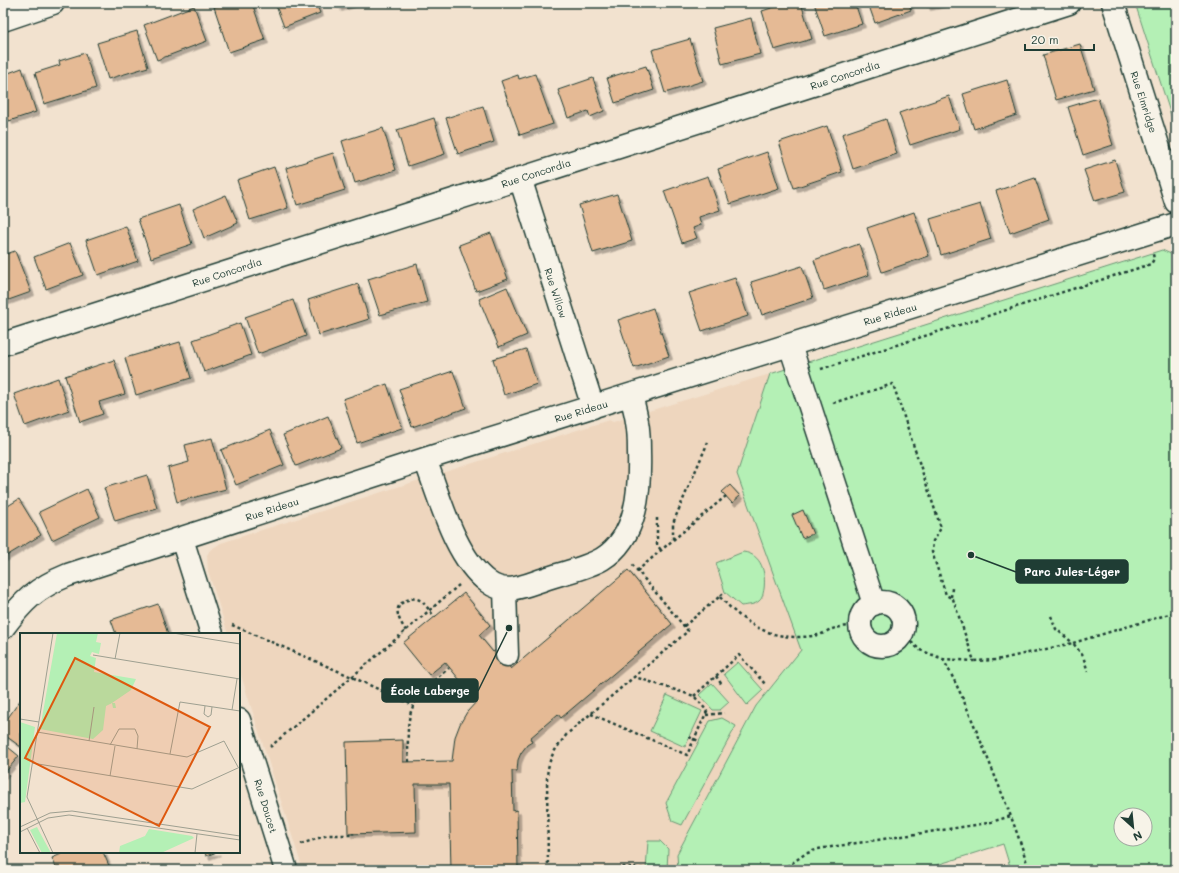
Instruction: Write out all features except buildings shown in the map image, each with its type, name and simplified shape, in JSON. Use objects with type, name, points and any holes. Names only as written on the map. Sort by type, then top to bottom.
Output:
[{"type":"street","points":[[3,20],[53,3]]},
{"type":"street","name":"Rue Concordia","points":[[3,344],[1069,3]]},
{"type":"street","name":"Rue Elmridge","points":[[1112,3],[1176,202]]},
{"type":"street","name":"Rue Willow","points":[[520,178],[593,407]]},
{"type":"street","name":"Rue Rideau","points":[[3,628],[26,599],[52,581],[68,575],[425,459],[1176,224]]},
{"type":"street","points":[[790,346],[874,604]]},
{"type":"street","points":[[425,459],[444,512],[466,558],[478,573],[488,582],[498,588],[514,589],[602,559],[617,545],[626,533],[638,500],[640,473],[639,431],[631,395]]},
{"type":"street","points":[[182,539],[212,633]]},
{"type":"street","points":[[505,589],[507,655]]},
{"type":"street","points":[[882,602],[889,603],[896,607],[904,620],[902,634],[892,644],[884,646],[877,646],[865,639],[861,632],[860,625],[861,618],[868,607],[882,602]]},
{"type":"street","name":"Rue Doucet","points":[[240,723],[286,870]]},
{"type":"path","points":[[800,375],[1151,264],[1154,259],[1153,249]]},
{"type":"path","points":[[811,410],[893,384],[941,528],[933,541],[932,552],[946,595],[953,599],[974,661]]},
{"type":"path","points":[[673,540],[673,523],[708,442]]},
{"type":"path","points":[[637,571],[726,496]]},
{"type":"path","points":[[548,870],[547,776],[549,761],[556,748],[567,734],[688,631],[633,566]]},
{"type":"path","points":[[265,752],[462,582]]},
{"type":"path","points":[[951,597],[952,588]]},
{"type":"path","points":[[684,626],[725,592]]},
{"type":"path","points":[[720,597],[731,610],[753,626],[779,636],[796,637],[819,634],[832,629],[860,625]]},
{"type":"path","points":[[406,631],[398,617],[397,612],[403,601],[410,598],[420,600],[435,617]]},
{"type":"path","points":[[902,634],[920,650],[944,659],[974,661],[997,660],[1073,643],[1176,612]]},
{"type":"path","points":[[1051,616],[1056,629],[1073,643],[1083,656],[1088,672]]},
{"type":"path","points":[[231,624],[413,705]]},
{"type":"path","points":[[694,696],[705,688],[739,655],[766,685]]},
{"type":"path","points":[[944,659],[976,728],[1019,836],[1030,870]]},
{"type":"path","points":[[728,665],[731,668]]},
{"type":"path","points":[[409,762],[407,729],[408,718],[413,705],[423,690],[449,668]]},
{"type":"path","points":[[591,714],[687,755],[707,711],[694,696],[635,676]]},
{"type":"path","points":[[716,676],[722,685]]},
{"type":"path","points":[[705,715],[724,713]]},
{"type":"path","points":[[689,737],[699,741]]},
{"type":"path","points":[[782,870],[805,854],[818,849],[988,823],[1011,816]]},
{"type":"path","points":[[295,846],[328,835],[353,835],[353,833]]},
{"type":"path","points":[[617,870],[624,867],[646,869]]},
{"type":"shaded area","points":[[770,374],[766,386],[801,650],[756,706],[677,854],[678,870],[303,870],[240,672],[240,633],[228,633],[208,571],[207,555],[210,550],[221,543],[609,420],[613,422]]},
{"type":"green space","points":[[1135,3],[1176,3],[1176,131]]},
{"type":"green space","points":[[1162,250],[1171,254],[1176,272],[1176,870],[1011,870],[1003,844],[921,870],[678,870],[677,854],[756,706],[801,650],[737,474],[770,374]]},
{"type":"green space","points":[[743,552],[755,556],[759,560],[763,571],[764,589],[760,600],[753,604],[741,606],[725,592],[716,563]]},
{"type":"green space","points":[[738,662],[763,690],[747,705],[724,674]]},
{"type":"green space","points":[[712,683],[729,702],[720,710],[713,710],[699,695]]},
{"type":"green space","points":[[667,695],[702,711],[685,747],[650,731]]},
{"type":"green space","points":[[722,718],[736,726],[682,825],[672,821],[666,803],[710,721]]},
{"type":"green space","points":[[648,841],[660,841],[668,849],[667,870],[646,870]]},
{"type":"place","name":"Parc Jules-Léger","points":[[971,555]]},
{"type":"place","name":"École Laberge","points":[[509,628]]}]
